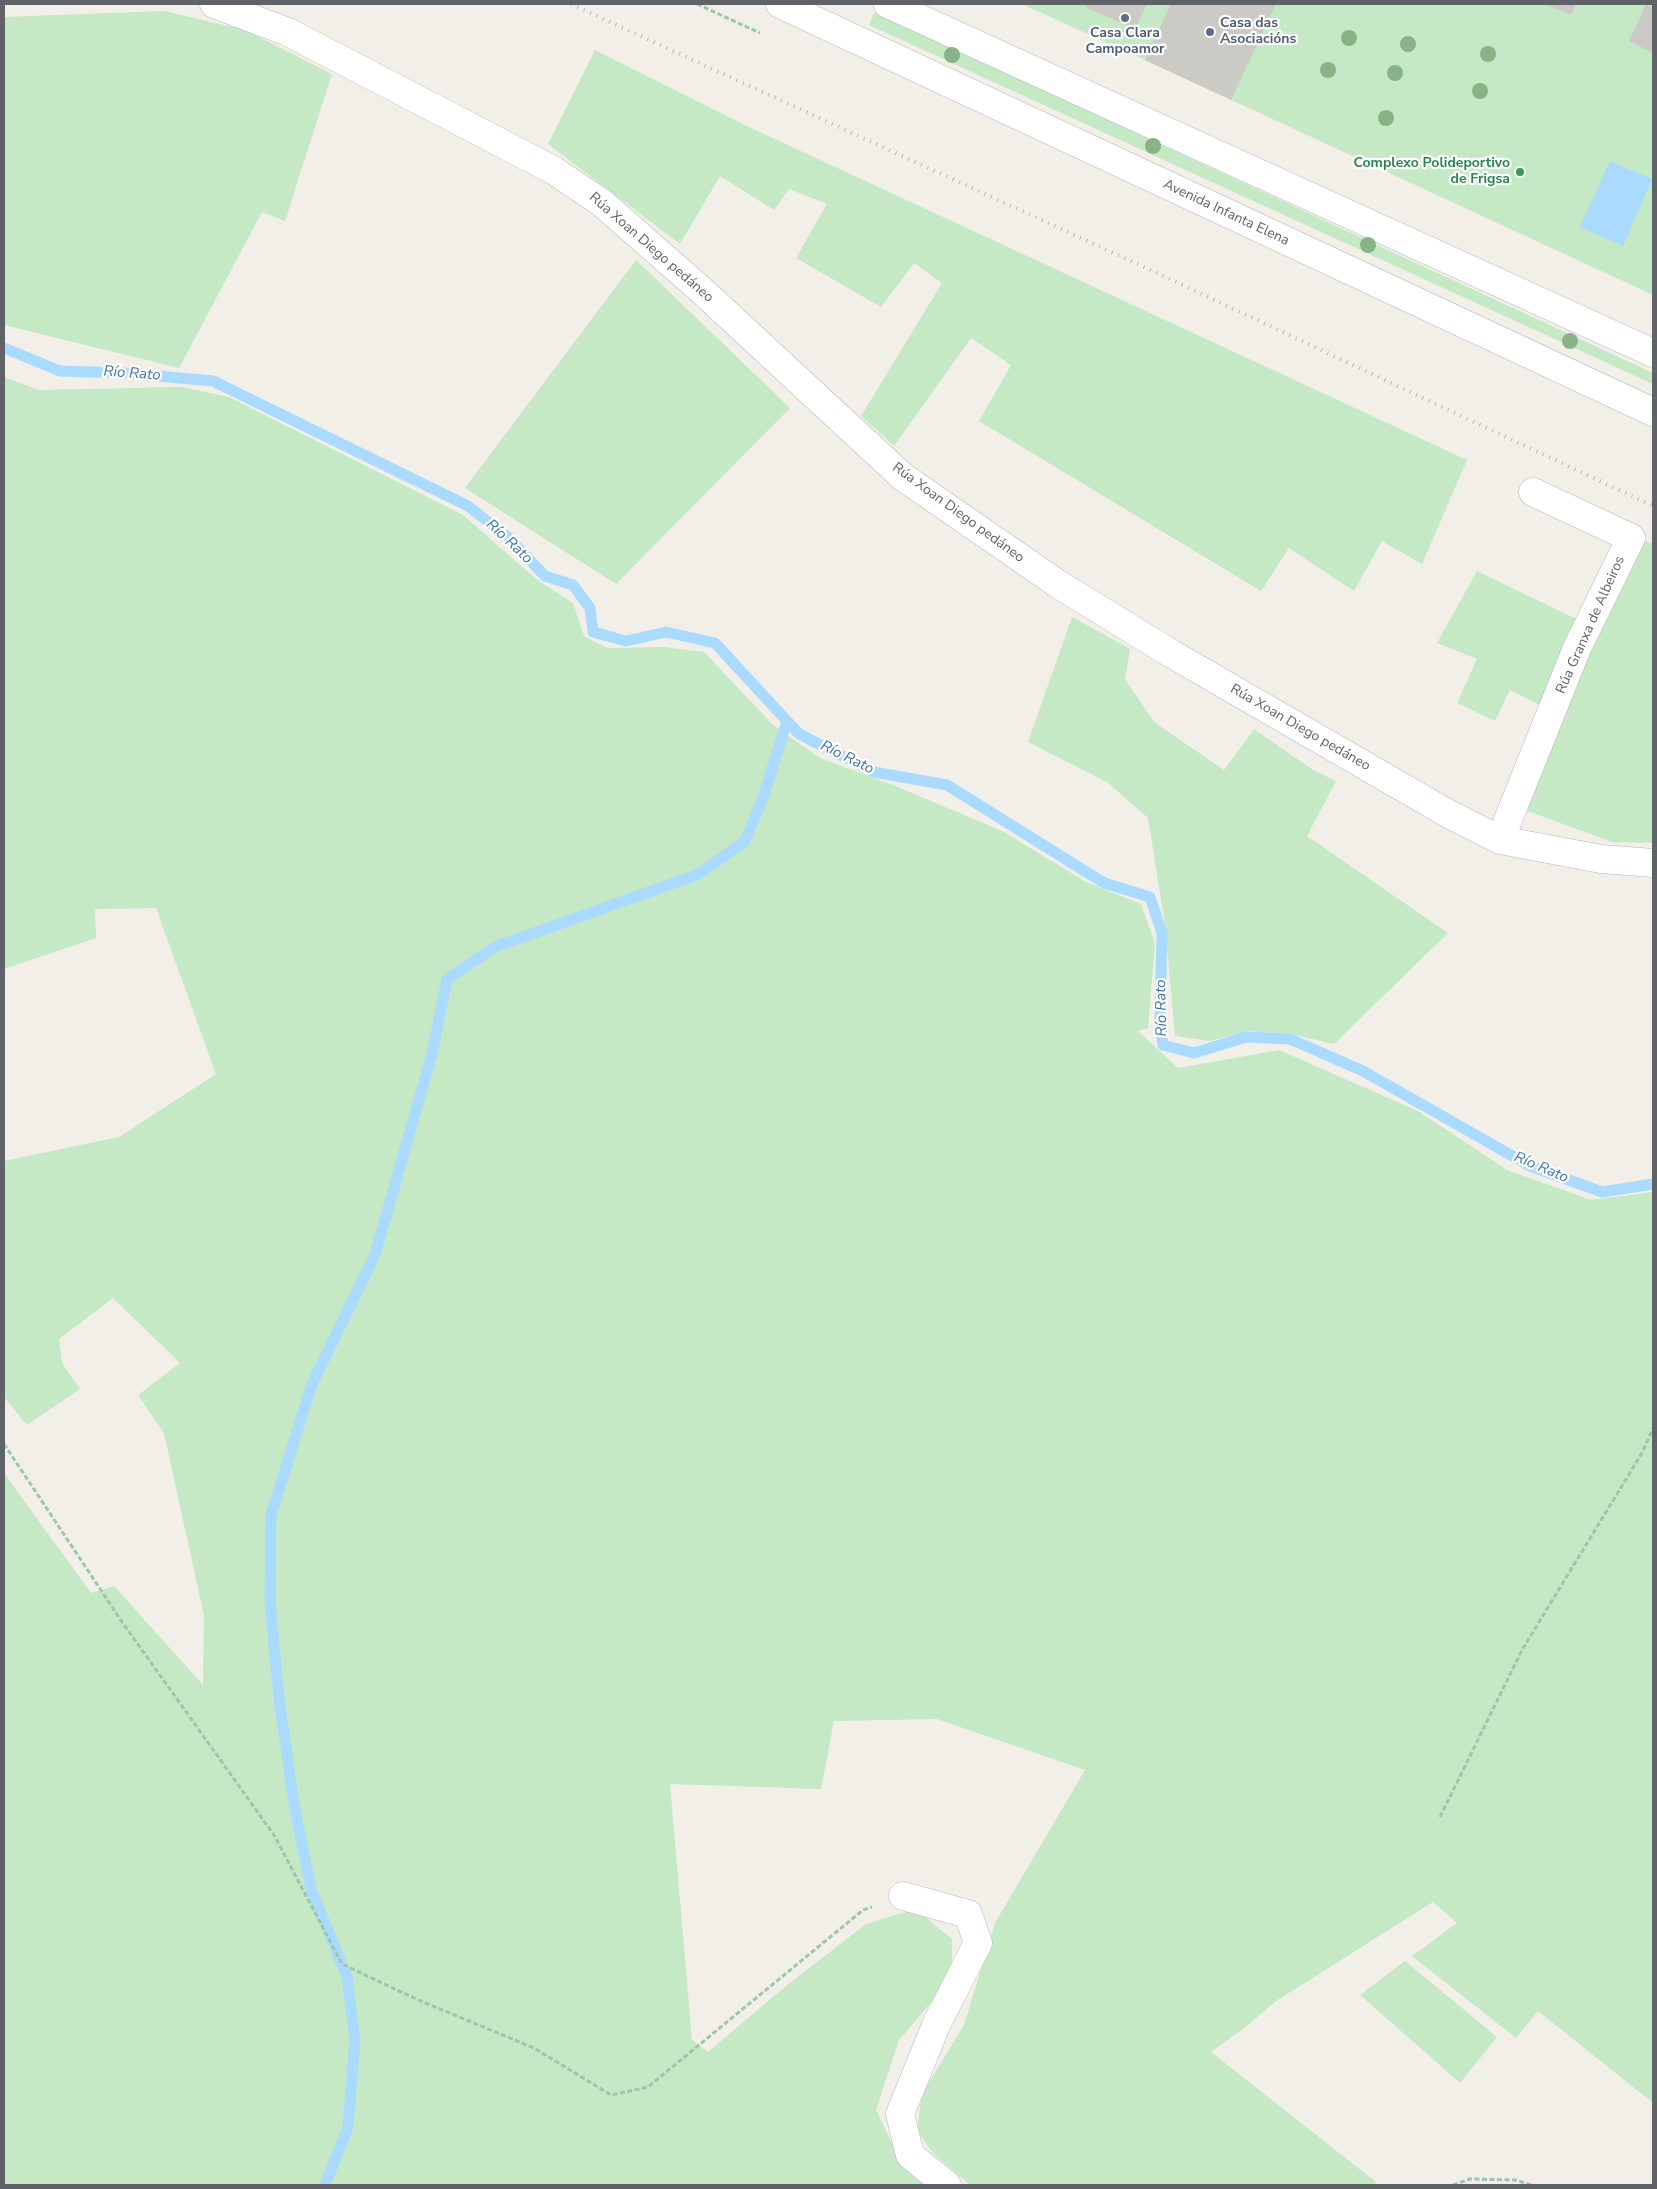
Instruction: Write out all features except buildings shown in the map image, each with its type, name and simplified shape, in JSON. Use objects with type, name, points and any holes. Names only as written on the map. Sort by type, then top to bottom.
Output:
[{"type":"street","name":"Rúa Xoan Diego pedáneo","points":[[214,4],[288,32],[553,170],[602,203],[700,289],[903,477],[1058,584],[1164,649],[1447,813],[1500,840],[1601,859],[1653,863]]},
{"type":"street","points":[[888,4],[1653,353]]},
{"type":"street","name":"Avenida Infanta Elena","points":[[794,7],[1653,412]]},
{"type":"street","name":"Rúa Granxa de Albeiros","points":[[1500,840],[1577,648],[1630,538],[1533,492]]},
{"type":"street","points":[[903,1896],[968,1914],[978,1943],[937,2023],[900,2114],[910,2155],[947,2185]]},
{"type":"path","points":[[1440,1818],[1522,1650],[1642,1453],[1653,1428]]},
{"type":"path","points":[[4,1444],[122,1622],[274,1835],[342,1964],[416,1999],[534,2048],[611,2095],[648,2087],[863,1910],[903,1896]]},
{"type":"path","points":[[1453,2185],[1470,2179],[1515,2180],[1532,2185]]},
{"type":"green space","name":"Complexo Polideportivo de Frigsa","points":[[1022,4],[1653,4],[1653,295],[1145,60]]},
{"type":"green space","points":[[164,11],[245,30],[332,74],[285,221],[262,212],[179,368],[4,325],[4,17]]},
{"type":"green space","points":[[875,12],[1653,373],[1653,384],[869,25]]},
{"type":"green space","points":[[595,50],[749,127],[1467,460],[1422,564],[1382,541],[1354,591],[1289,548],[1261,591],[979,421],[1011,365],[971,338],[894,446],[861,416],[942,283],[914,263],[881,307],[796,258],[827,204],[789,189],[774,210],[720,176],[680,244],[548,144]]},
{"type":"green space","points":[[636,260],[790,408],[616,584],[465,488]]},
{"type":"green space","points":[[4,377],[39,390],[182,387],[229,397],[463,515],[536,579],[573,603],[584,636],[607,648],[664,647],[704,652],[773,725],[820,758],[893,785],[1002,831],[1086,882],[1141,904],[1155,943],[1148,1028],[1138,1031],[1178,1068],[1279,1050],[1418,1111],[1507,1170],[1591,1200],[1653,1192],[1653,2103],[1538,2011],[1516,2038],[1412,1956],[1457,1923],[1433,1902],[1276,2001],[1243,2029],[1211,2052],[1376,2182],[1373,2185],[970,2185],[933,2153],[917,2131],[922,2094],[964,2025],[995,1923],[1085,1770],[937,1719],[834,1721],[821,1789],[670,1784],[692,2040],[708,2052],[786,1986],[866,1924],[915,1909],[952,1939],[952,1966],[935,1998],[899,2040],[876,2110],[901,2162],[924,2185],[4,2185],[4,1473],[91,1593],[114,1586],[203,1685],[204,1616],[164,1433],[138,1395],[180,1363],[113,1298],[59,1339],[62,1363],[80,1389],[27,1425],[4,1397],[4,1161],[119,1137],[216,1074],[156,908],[95,909],[96,938],[4,969]]},
{"type":"green space","points":[[1643,539],[1653,544],[1653,843],[1612,842],[1517,807]]},
{"type":"green space","points":[[1477,571],[1582,622],[1546,708],[1510,690],[1495,721],[1457,703],[1477,659],[1437,643]]},
{"type":"green space","points":[[1072,617],[1130,649],[1125,679],[1154,722],[1224,770],[1254,729],[1313,770],[1336,781],[1307,836],[1448,933],[1334,1044],[1291,1034],[1248,1031],[1210,1041],[1175,1036],[1165,925],[1148,818],[1107,782],[1028,742]]},
{"type":"green space","points":[[1405,1961],[1497,2037],[1460,2083],[1360,1995]]},
{"type":"water","points":[[1610,161],[1652,179],[1623,246],[1580,227]]},
{"type":"waterway","name":"Río Rato","points":[[4,348],[60,371],[125,373],[213,381],[468,506],[509,538],[545,576],[573,585],[590,608],[593,632],[626,641],[666,632],[715,643],[799,734],[874,772],[947,785],[1104,883],[1150,897],[1162,933],[1160,1019],[1163,1045],[1194,1053],[1246,1037],[1290,1039],[1363,1071],[1530,1166],[1602,1192],[1653,1184]]},
{"type":"waterway","points":[[325,2185],[348,2127],[355,2040],[347,1977],[311,1889],[294,1804],[279,1698],[270,1601],[271,1515],[312,1384],[375,1255],[432,1054],[447,979],[495,947],[699,874],[745,841],[763,798],[787,721]]},
{"type":"railway","points":[[571,4],[1155,272],[1653,506]]},
{"type":"place","name":"Casa Clara Campoamor","points":[[1125,18]]},
{"type":"place","name":"Casa das Asociacións","points":[[1210,32]]},
{"type":"place","name":"Complexo Polideportivo de Frigsa","points":[[1520,172]]}]
